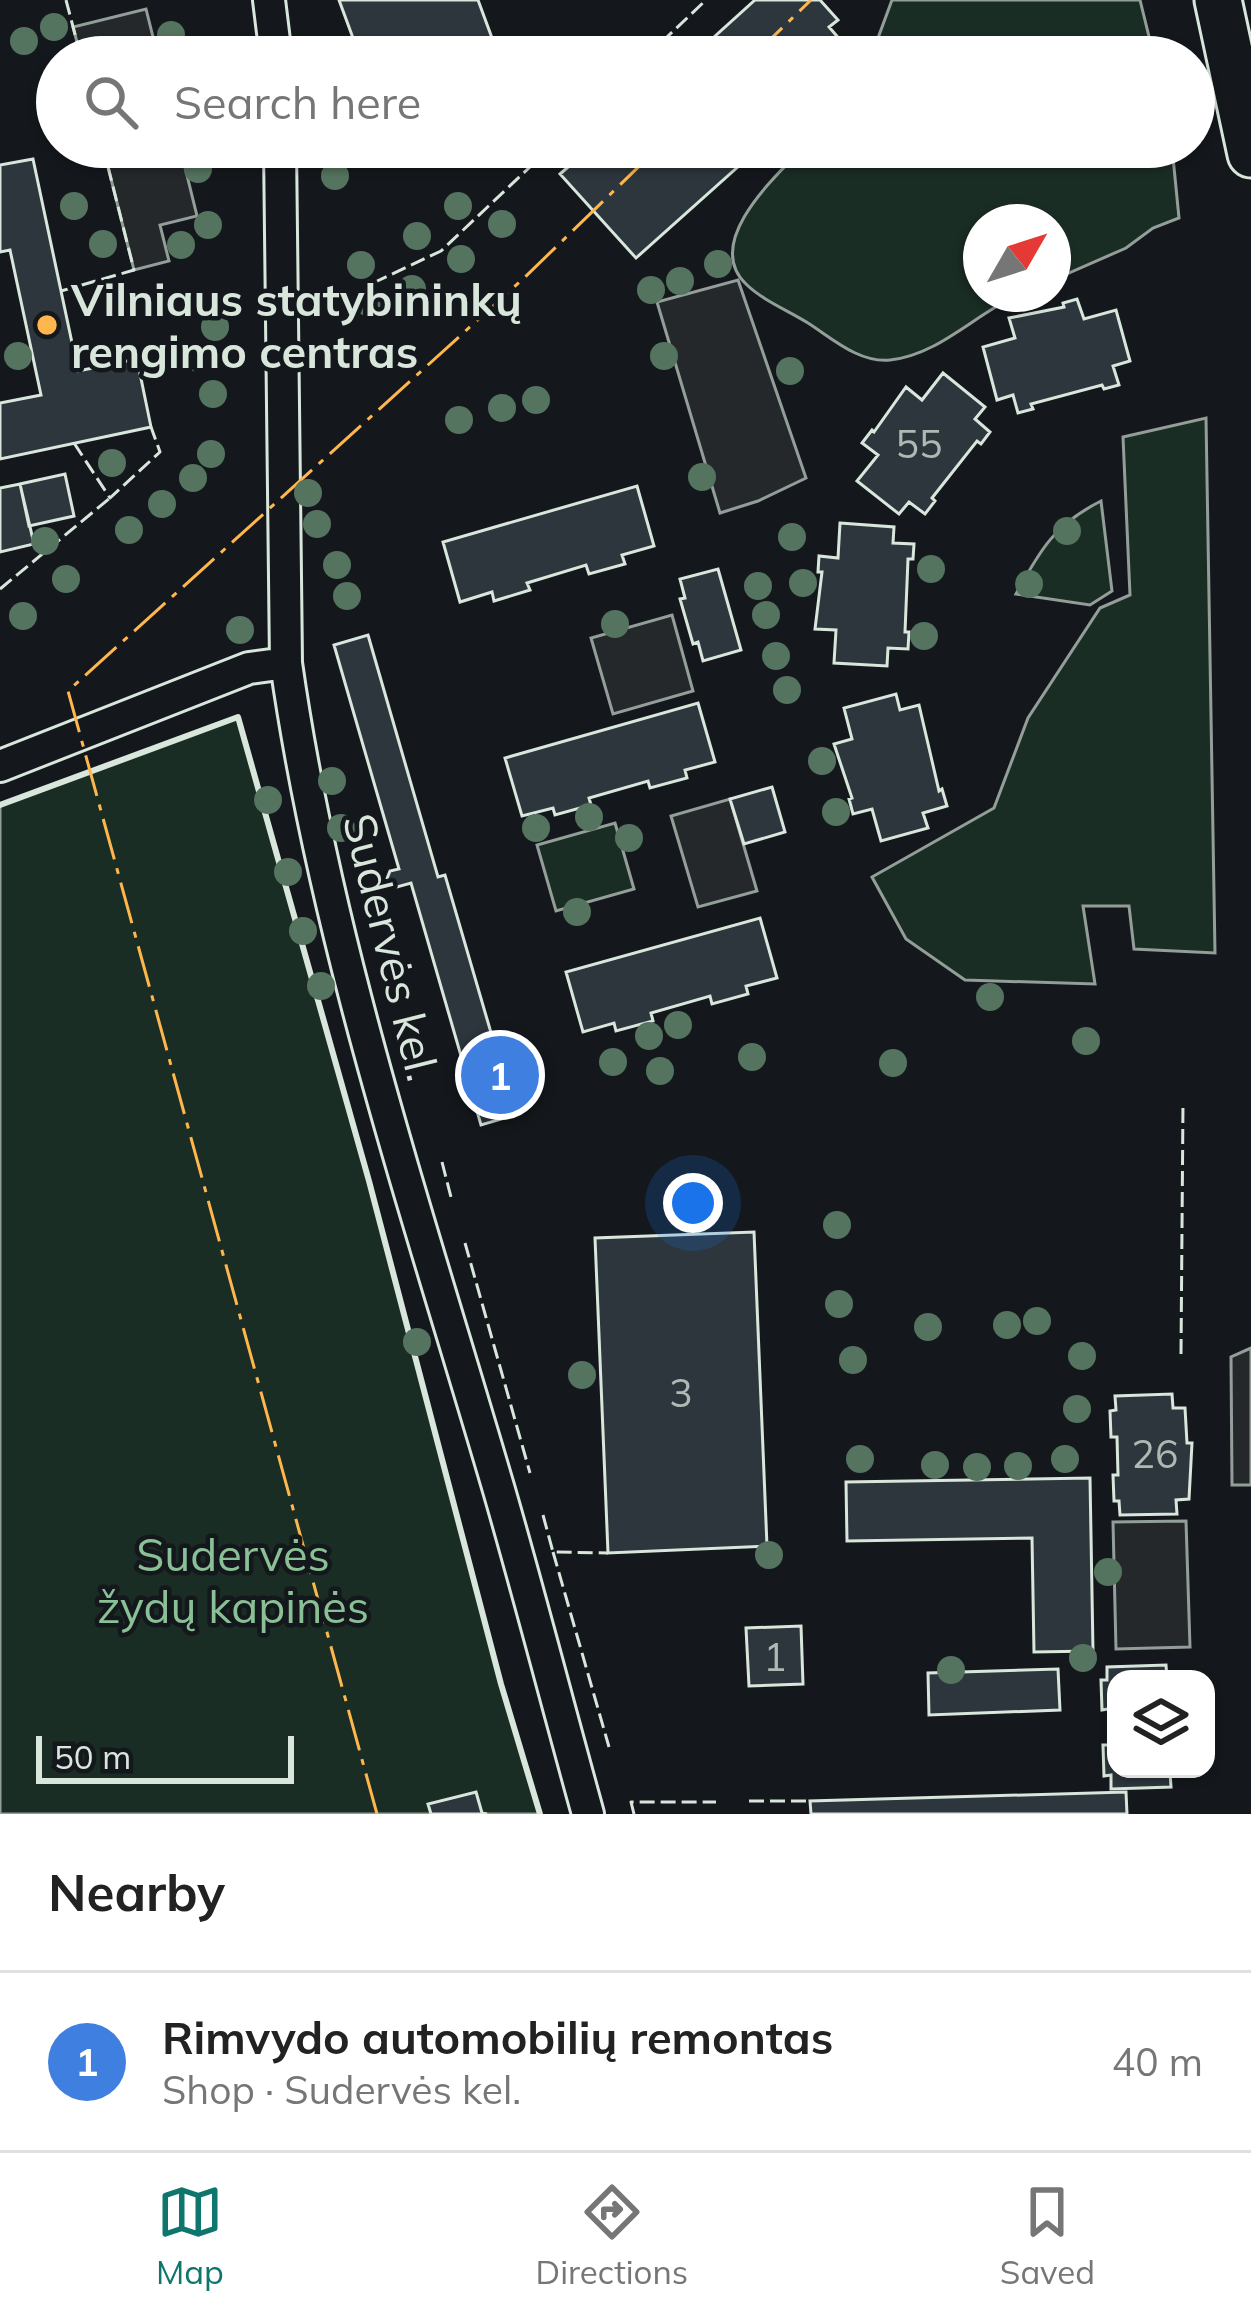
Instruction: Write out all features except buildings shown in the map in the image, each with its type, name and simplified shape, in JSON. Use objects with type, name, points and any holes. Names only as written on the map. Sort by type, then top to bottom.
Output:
[{"type":"main road","points":[[1218,0],[1251,154]]},
{"type":"street","points":[[269,0],[273,36]]},
{"type":"street","name":"Sudervės kel.","points":[[280,168],[286,663],[319,850],[391,1126],[500,1492],[588,1814]]},
{"type":"street","points":[[0,766],[249,668],[286,663]]},
{"type":"green space","points":[[892,0],[1140,0],[1149,36],[879,36]]},
{"type":"green space","points":[[783,168],[1174,168],[1179,218],[1071,272],[1071,204],[963,204],[963,312],[988,312],[925,350],[879,360],[847,349],[746,284],[735,267],[733,249],[748,210]]},
{"type":"green space","points":[[1206,418],[1215,953],[1134,949],[1129,906],[1083,906],[1095,984],[965,980],[906,939],[872,877],[994,808],[1028,718],[1100,608],[1130,595],[1123,437]]},
{"type":"green space","points":[[1101,501],[1112,591],[1090,605],[1016,594],[1050,540]]},
{"type":"green space","name":"Sudervės žydų kapinės","points":[[238,717],[540,1814],[0,1814],[0,805]]},
{"type":"green space","points":[[615,823],[634,889],[556,911],[537,845]]},
{"type":"shaded area","points":[[146,9],[153,36],[75,36],[73,27]]},
{"type":"shaded area","points":[[108,168],[185,168],[197,216],[160,225],[169,261],[134,270]]},
{"type":"shaded area","points":[[738,280],[806,478],[720,513],[657,302]]},
{"type":"shaded area","points":[[672,615],[693,691],[613,714],[591,638]]},
{"type":"shaded area","points":[[730,799],[757,891],[698,907],[671,816]]},
{"type":"shaded area","points":[[1251,1348],[1251,1485],[1232,1485],[1231,1357]]},
{"type":"shaded area","points":[[1186,1521],[1190,1647],[1116,1649],[1113,1522]]},
{"type":"fence","points":[[66,0],[75,36]]},
{"type":"fence","points":[[668,36],[706,0]]},
{"type":"fence","points":[[61,291],[134,270],[108,168]]},
{"type":"fence","points":[[373,283],[441,251],[529,168]]},
{"type":"fence","points":[[74,443],[110,498],[160,452],[151,427]]},
{"type":"fence","points":[[0,589],[110,498]]},
{"type":"fence","points":[[1181,1354],[1183,1103]]},
{"type":"fence","points":[[442,1162],[452,1201]]},
{"type":"fence","points":[[465,1243],[530,1473]]},
{"type":"fence","points":[[543,1515],[553,1552],[608,1553]]},
{"type":"fence","points":[[553,1552],[609,1747]]},
{"type":"fence","points":[[749,1801],[810,1801]]},
{"type":"fence","points":[[634,1814],[631,1802],[716,1802]]},
{"type":"wall","points":[[0,805],[238,717],[540,1814]]},
{"type":"power","points":[[774,36],[811,0]]},
{"type":"power","points":[[377,1814],[68,691],[524,278],[637,168]]},
{"type":"place","name":"Vilniaus statybininkų rengimo centras","points":[[47,325]]},
{"type":"place","name":"Rimvydo automobilių remontas","points":[[500,1075]]}]
